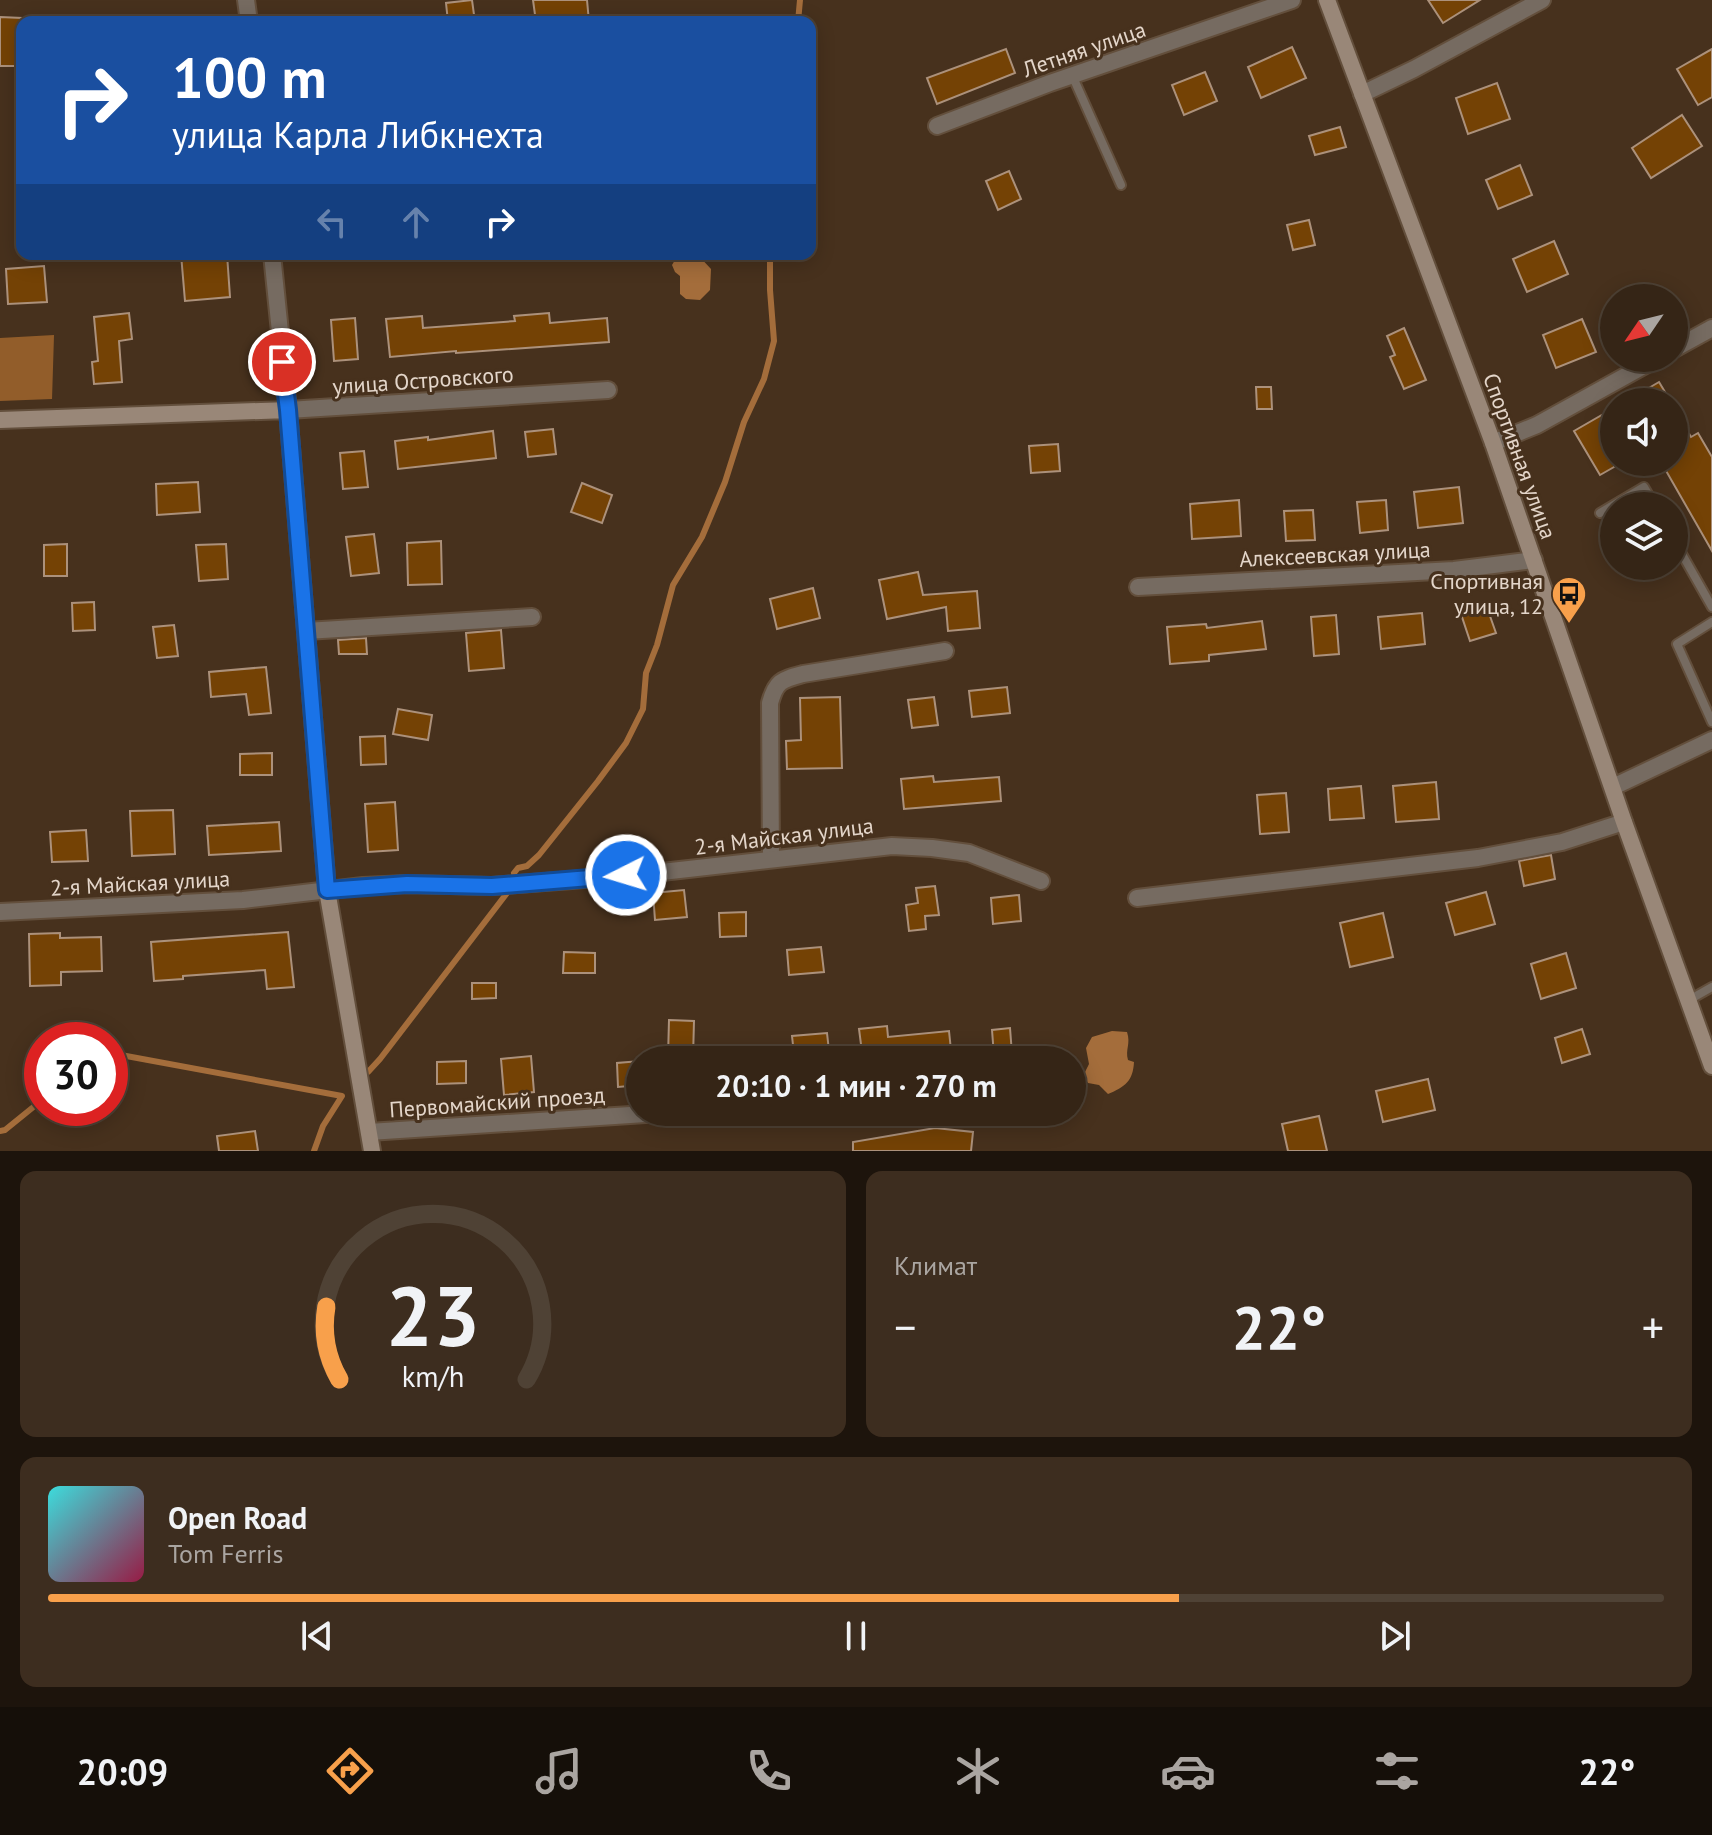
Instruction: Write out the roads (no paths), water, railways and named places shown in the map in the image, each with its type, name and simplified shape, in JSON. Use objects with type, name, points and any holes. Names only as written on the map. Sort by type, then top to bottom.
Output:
[{"type":"street","name":"Летняя улица","points":[[937,126],[1072,75],[1292,0]]},
{"type":"street","name":"Спортивная улица","points":[[1327,0],[1493,443],[1712,1066]]},
{"type":"street","points":[[1362,94],[1542,0]]},
{"type":"street","points":[[273,260],[288,410],[327,890],[372,1151]]},
{"type":"street","points":[[1688,341],[1712,328]]},
{"type":"street","points":[[1493,443],[1537,425],[1633,372]]},
{"type":"street","name":"улица Островского","points":[[0,420],[288,410],[608,390]]},
{"type":"street","name":"Алексеевская улица","points":[[1138,587],[1454,570],[1534,560]]},
{"type":"street","points":[[306,631],[532,617]]},
{"type":"street","points":[[771,859],[770,703],[774,689],[782,679],[945,651]]},
{"type":"street","points":[[1613,787],[1712,740]]},
{"type":"street","points":[[1137,898],[1478,858],[1562,842],[1624,822]]},
{"type":"street","name":"2-я Майская улица","points":[[0,912],[243,900],[407,884],[492,886],[653,873],[873,847],[932,848],[969,853],[1041,881]]},
{"type":"street","name":"Первомайский проезд","points":[[369,1132],[626,1115]]},
{"type":"lane","points":[[1072,75],[1121,185]]},
{"type":"lane","points":[[1688,565],[1712,607]]},
{"type":"lane","points":[[1712,622],[1677,644],[1712,722]]},
{"type":"lane","points":[[1688,1000],[1712,987]]},
{"type":"waterway","points":[[799,16],[800,0]]},
{"type":"waterway","points":[[514,873],[539,855],[598,781],[626,743],[643,709],[646,673],[673,585],[702,537],[725,482],[744,422],[764,379],[774,341],[770,260]]},
{"type":"waterway","points":[[368,1072],[507,893]]},
{"type":"waterway","points":[[128,1056],[342,1096],[323,1126],[314,1151]]},
{"type":"waterway","points":[[0,1131],[24,1115]]},
{"type":"place","name":"Спортивная улица, 12","points":[[1569,625]]}]
